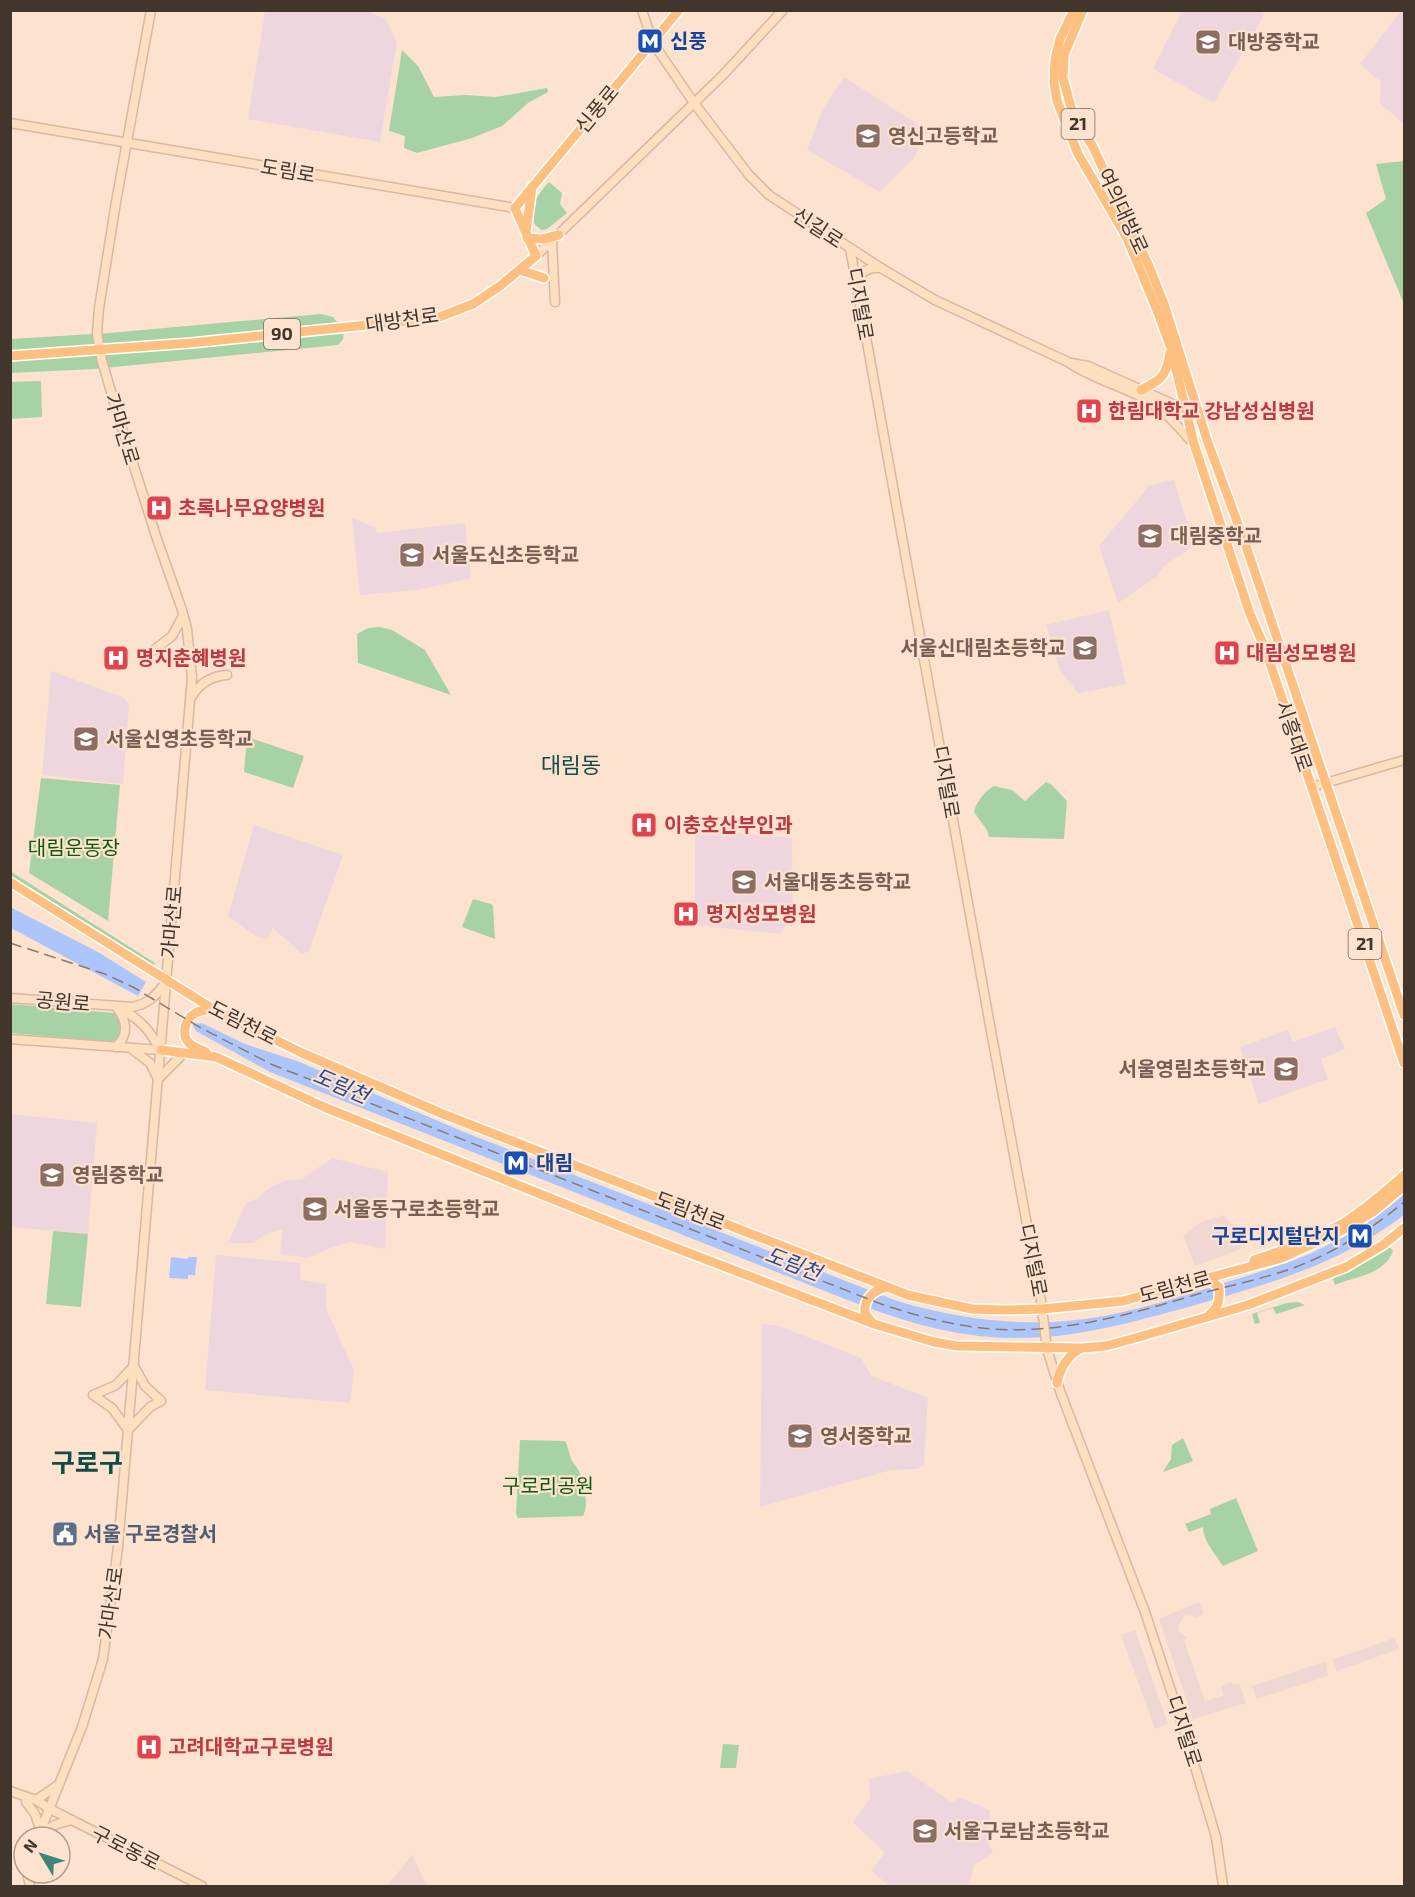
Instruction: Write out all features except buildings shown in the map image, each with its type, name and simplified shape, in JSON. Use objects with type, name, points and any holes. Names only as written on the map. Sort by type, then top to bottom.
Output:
[{"type":"main road","name":"가마산로","points":[[44,1825],[82,1727],[103,1659],[118,1547],[192,677],[187,629],[99,351],[97,333],[99,308],[151,10]]},
{"type":"main road","name":"신길로","points":[[642,10],[653,43],[694,103],[741,166],[761,188],[788,209],[953,310],[1068,362],[1085,374],[1146,399],[1172,420],[1194,444]]},
{"type":"main road","name":"신풍로","points":[[515,208],[680,10]]},
{"type":"main road","name":"대방천로","points":[[10,356],[99,351],[436,318],[473,304],[500,286],[556,238],[723,75],[783,10]]},
{"type":"main road","name":"여의대방로","points":[[1074,10],[1060,39],[1055,59],[1054,83],[1057,101],[1078,154],[1127,238],[1141,268],[1171,348],[1185,409]]},
{"type":"main road","name":"여의대방로","points":[[1083,10],[1064,55],[1063,78],[1068,97],[1075,120],[1092,145],[1148,264],[1178,346],[1200,416]]},
{"type":"main road","name":"도림로","points":[[10,123],[515,208]]},
{"type":"main road","points":[[526,236],[532,186]]},
{"type":"main road","points":[[515,208],[536,256]]},
{"type":"main road","points":[[526,236],[542,239],[556,238],[555,302]]},
{"type":"main road","name":"디지털로","points":[[850,248],[1043,1312],[1047,1346],[1057,1383],[1144,1612],[1184,1730],[1216,1837],[1223,1887]]},
{"type":"main road","points":[[855,282],[866,270],[874,267],[881,268]]},
{"type":"main road","points":[[520,270],[544,278]]},
{"type":"main road","points":[[1141,390],[1163,377],[1168,366],[1171,348]]},
{"type":"main road","name":"신길로","points":[[1068,362],[1088,366],[1185,409]]},
{"type":"main road","name":"시흥대로","points":[[1185,409],[1194,444],[1250,614],[1266,651],[1404,1063]]},
{"type":"main road","name":"시흥대로","points":[[1200,416],[1404,1015]]},
{"type":"main road","points":[[154,650],[172,636],[183,616]]},
{"type":"main road","points":[[190,699],[195,690],[206,681],[227,675]]},
{"type":"main road","points":[[1312,787],[1404,760]]},
{"type":"main road","name":"도림천로","points":[[10,882],[213,1009],[302,1053],[443,1114],[885,1288],[943,1304],[972,1309],[1043,1312],[1123,1301],[1282,1258],[1341,1231],[1373,1212],[1404,1186]]},
{"type":"main road","name":"공원로","points":[[10,998],[116,1006],[142,1005],[154,998],[167,979]]},
{"type":"main road","points":[[116,1006],[140,1021],[161,1050]]},
{"type":"main road","name":"공원로","points":[[116,1006],[124,1019],[126,1030],[123,1041],[116,1047]]},
{"type":"main road","points":[[213,1009],[192,1015],[184,1031],[185,1038],[192,1046],[216,1057]]},
{"type":"main road","name":"공원로","points":[[10,1039],[161,1050]]},
{"type":"main road","points":[[130,1048],[146,1059],[158,1079],[184,1053]]},
{"type":"main road","name":"도림천로","points":[[161,1050],[216,1057],[324,1107],[456,1161],[871,1322],[934,1342],[957,1346],[1083,1348],[1106,1346],[1248,1305],[1346,1267],[1383,1245],[1404,1228]]},
{"type":"main road","points":[[1159,1291],[1282,1251],[1324,1232],[1366,1207],[1404,1175]]},
{"type":"main road","points":[[1202,1280],[1212,1282],[1219,1287],[1220,1299],[1216,1310],[1205,1318]]},
{"type":"main road","points":[[871,1322],[865,1308],[867,1300],[872,1293],[885,1288]]},
{"type":"main road","points":[[1057,1383],[1069,1357],[1083,1348]]},
{"type":"main road","points":[[134,1366],[145,1386],[161,1401],[150,1407],[128,1430],[112,1408],[93,1395],[116,1385],[134,1366]]},
{"type":"main road","points":[[36,1800],[58,1785]]},
{"type":"main road","name":"구로동로","points":[[10,1791],[36,1800],[202,1887]]},
{"type":"main road","name":"구로동로","points":[[10,1797],[50,1809]]},
{"type":"main road","points":[[26,1802],[35,1814],[38,1825]]},
{"type":"main road","points":[[55,1825],[72,1820]]},
{"type":"shaded area","points":[[265,11],[369,11],[386,20],[397,42],[380,142],[248,119]]},
{"type":"shaded area","name":"대방중학교","points":[[1182,11],[1262,11],[1264,15],[1214,103],[1153,69]]},
{"type":"shaded area","points":[[1401,11],[1404,11],[1404,124],[1380,103],[1381,82],[1360,64]]},
{"type":"shaded area","name":"영신고등학교","points":[[844,77],[928,131],[913,159],[880,192],[807,150],[823,109]]},
{"type":"shaded area","name":"대림중학교","points":[[1174,480],[1195,545],[1163,567],[1156,577],[1118,603],[1099,546],[1150,485]]},
{"type":"shaded area","name":"서울도신초등학교","points":[[352,518],[376,528],[377,533],[465,523],[471,578],[418,590],[360,595]]},
{"type":"shaded area","name":"서울신대림초등학교","points":[[1109,610],[1126,684],[1078,693],[1060,670],[1046,625]]},
{"type":"shaded area","name":"서울신영초등학교","points":[[51,671],[123,697],[129,704],[123,784],[42,775]]},
{"type":"shaded area","points":[[254,825],[343,855],[309,951],[302,954],[273,928],[266,940],[256,936],[228,916]]},
{"type":"shaded area","name":"서울대동초등학교","points":[[703,830],[792,838],[793,926],[785,926],[780,934],[695,925],[695,836]]},
{"type":"shaded area","name":"서울영림초등학교","points":[[1335,1027],[1345,1049],[1321,1059],[1328,1079],[1259,1104],[1240,1047],[1288,1030],[1293,1042]]},
{"type":"shaded area","name":"영림중학교","points":[[11,1114],[97,1123],[88,1234],[11,1227]]},
{"type":"shaded area","name":"서울동구로초등학교","points":[[332,1158],[388,1172],[385,1249],[350,1242],[308,1258],[280,1254],[283,1229],[268,1233],[253,1243],[228,1243],[246,1203],[284,1181],[302,1179]]},
{"type":"shaded area","points":[[1224,1215],[1233,1227],[1243,1248],[1195,1266],[1183,1235],[1201,1222]]},
{"type":"shaded area","points":[[216,1255],[300,1263],[301,1280],[326,1284],[326,1309],[354,1370],[350,1403],[205,1390]]},
{"type":"shaded area","name":"영서중학교","points":[[762,1324],[779,1326],[861,1358],[872,1376],[928,1398],[924,1465],[917,1469],[891,1470],[760,1507]]},
{"type":"shaded area","points":[[1199,1602],[1204,1614],[1197,1618],[1184,1616],[1178,1626],[1180,1633],[1187,1638],[1184,1640],[1205,1701],[1224,1695],[1221,1686],[1231,1682],[1233,1685],[1239,1683],[1246,1703],[1193,1719],[1159,1619]]},
{"type":"shaded area","points":[[1135,1630],[1168,1724],[1155,1729],[1121,1635]]},
{"type":"shaded area","points":[[1394,1638],[1399,1649],[1337,1671],[1332,1660]]},
{"type":"shaded area","points":[[1326,1661],[1328,1676],[1257,1699],[1252,1686]]},
{"type":"shaded area","name":"서울구로남초등학교","points":[[907,1771],[951,1802],[961,1798],[990,1810],[987,1840],[993,1853],[974,1865],[969,1886],[890,1886],[871,1871],[885,1853],[853,1822],[870,1799],[869,1779]]},
{"type":"shaded area","points":[[412,1855],[427,1886],[387,1886]]},
{"type":"green space","points":[[402,50],[418,66],[434,97],[466,95],[496,97],[547,88],[548,92],[528,103],[502,126],[472,138],[417,153],[404,148],[405,136],[389,131]]},
{"type":"green space","points":[[1404,161],[1404,304],[1366,213],[1386,199],[1376,164]]},
{"type":"green space","points":[[549,182],[562,193],[560,204],[567,213],[547,229],[542,230],[532,219],[533,206]]},
{"type":"green space","points":[[321,314],[333,317],[344,331],[343,339],[338,345],[94,369],[11,373],[11,339],[109,333]]},
{"type":"green space","points":[[41,381],[42,417],[11,419],[11,382]]},
{"type":"green space","points":[[380,627],[392,630],[425,650],[451,695],[358,663],[357,634],[368,628]]},
{"type":"green space","points":[[247,737],[304,756],[293,788],[244,772]]},
{"type":"green space","name":"대림운동장","points":[[41,778],[120,785],[108,921],[29,873]]},
{"type":"green space","points":[[1046,782],[1052,785],[1067,801],[1064,839],[989,837],[987,830],[974,812],[987,791],[994,786],[1012,790],[1025,801]]},
{"type":"green space","points":[[10,871],[155,963],[152,968],[11,880]]},
{"type":"green space","points":[[473,899],[493,906],[495,939],[462,927]]},
{"type":"green space","points":[[10,1004],[114,1013],[120,1025],[120,1031],[118,1038],[112,1042],[11,1033]]},
{"type":"green space","points":[[53,1231],[88,1234],[81,1307],[46,1304]]},
{"type":"green space","points":[[1388,1245],[1393,1251],[1383,1265],[1368,1274],[1335,1285],[1332,1277]]},
{"type":"green space","points":[[1298,1302],[1305,1305],[1276,1314],[1273,1308],[1257,1313],[1260,1323],[1255,1324],[1252,1314],[1287,1303]]},
{"type":"green space","points":[[1183,1438],[1193,1461],[1163,1472],[1171,1459],[1172,1445]]},
{"type":"green space","name":"구로리공원","points":[[520,1440],[565,1441],[584,1487],[586,1505],[583,1516],[518,1518],[516,1514]]},
{"type":"green space","points":[[1236,1498],[1258,1551],[1223,1566],[1207,1542],[1203,1527],[1189,1532],[1185,1524],[1211,1514],[1210,1509]]},
{"type":"green space","points":[[723,1744],[739,1745],[736,1768],[720,1768]]},
{"type":"water","points":[[10,907],[98,952],[146,982],[138,996],[11,928]]},
{"type":"water","name":"도림천","points":[[202,1023],[245,1044],[297,1061],[464,1132],[897,1301],[948,1314],[1026,1322],[1078,1320],[1104,1316],[1181,1296],[1298,1258],[1343,1237],[1385,1210],[1404,1194],[1404,1215],[1329,1260],[1303,1271],[1192,1306],[1104,1328],[1059,1336],[1013,1338],[969,1335],[907,1321],[866,1307],[270,1072],[196,1031],[192,1024]]},
{"type":"water","points":[[171,1257],[187,1259],[197,1257],[195,1275],[188,1275],[188,1279],[169,1278]]},
{"type":"pier","points":[[1404,1191],[1404,1194],[1389,1207],[1348,1234],[1312,1253],[1284,1264],[1283,1262],[1346,1233]]},
{"type":"railway","points":[[10,943],[105,974],[133,987],[201,1028],[273,1065],[881,1304],[950,1323],[978,1328],[1018,1330],[1097,1321],[1148,1309],[1268,1276],[1312,1260],[1360,1234],[1404,1202]]},
{"type":"place","name":"신풍","points":[[650,41]]},
{"type":"place","name":"대방중학교","points":[[1208,42]]},
{"type":"place","name":"영신고등학교","points":[[868,136]]},
{"type":"place","name":"한림대학교 강남성심병원","points":[[1089,411]]},
{"type":"place","name":"초록나무요양병원","points":[[159,508]]},
{"type":"place","name":"대림중학교","points":[[1150,536]]},
{"type":"place","name":"서울도신초등학교","points":[[412,555]]},
{"type":"place","name":"서울신대림초등학교","points":[[1085,648]]},
{"type":"place","name":"대림성모병원","points":[[1227,653]]},
{"type":"place","name":"명지춘혜병원","points":[[116,658]]},
{"type":"place","name":"서울신영초등학교","points":[[86,739]]},
{"type":"place","name":"이충호산부인과","points":[[644,825]]},
{"type":"place","name":"서울대동초등학교","points":[[744,882]]},
{"type":"place","name":"명지성모병원","points":[[686,914]]},
{"type":"place","name":"서울영림초등학교","points":[[1286,1069]]},
{"type":"place","name":"대림","points":[[516,1163]]},
{"type":"place","name":"영림중학교","points":[[52,1175]]},
{"type":"place","name":"서울동구로초등학교","points":[[315,1209]]},
{"type":"place","name":"구로디지털단지","points":[[1360,1236]]},
{"type":"place","name":"영서중학교","points":[[800,1436]]},
{"type":"place","name":"서울 구로경찰서","points":[[65,1534]]},
{"type":"place","name":"고려대학교구로병원","points":[[149,1747]]},
{"type":"place","name":"서울구로남초등학교","points":[[925,1831]]},
{"type":"district","name":"대림동","points":[[571,765]]},
{"type":"district","name":"구로구","points":[[87,1463]]}]
